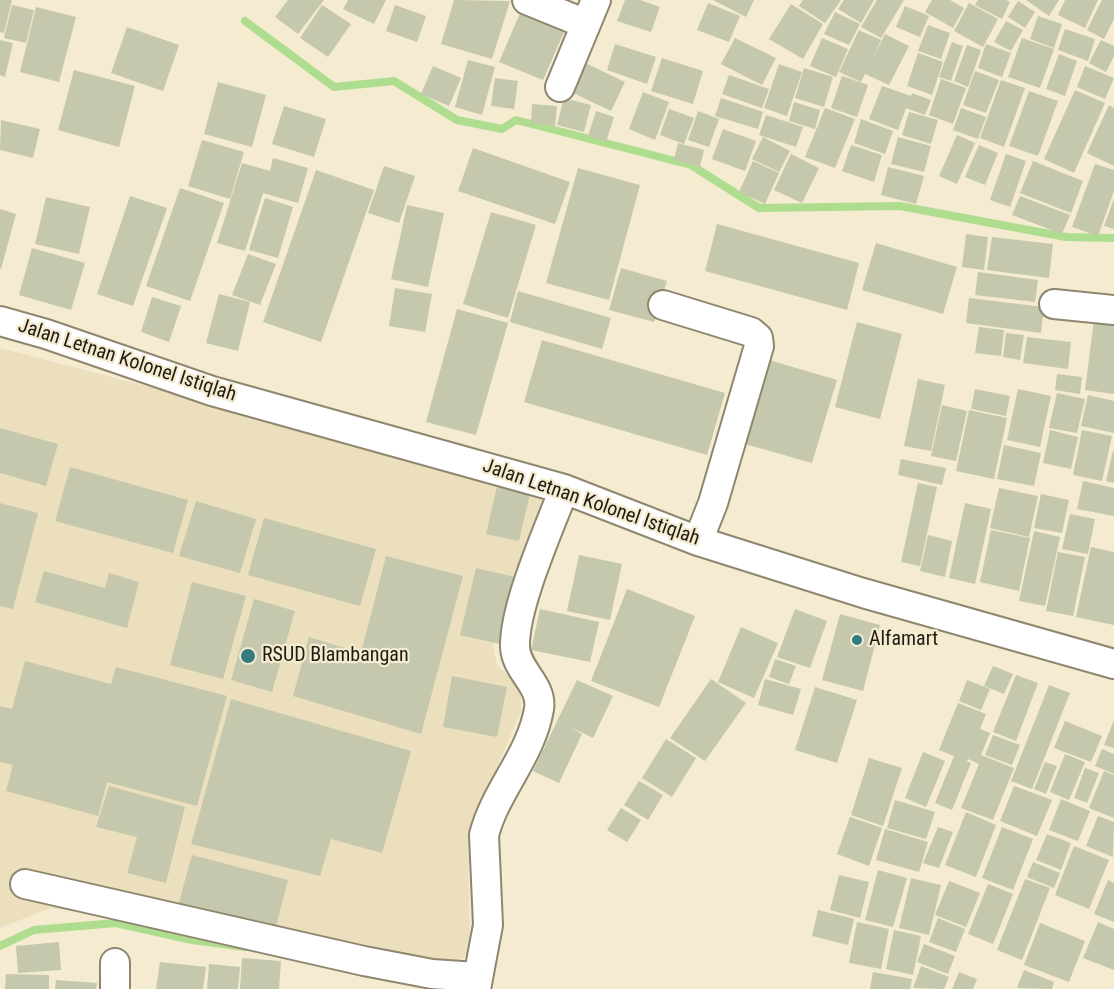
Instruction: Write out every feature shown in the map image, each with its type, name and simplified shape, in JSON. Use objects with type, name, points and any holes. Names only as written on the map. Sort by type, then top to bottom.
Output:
[{"type":"street","points":[[527,0],[591,12],[560,87]]},
{"type":"street","points":[[1054,304],[1114,310]]},
{"type":"street","points":[[663,305],[751,332],[758,338],[759,346],[713,503],[698,541]]},
{"type":"street","name":"Jalan Letnan Kolonel Istiqlah","points":[[0,321],[46,334],[212,391],[564,489],[698,541],[863,593],[1114,664]]},
{"type":"street","points":[[25,885],[364,961],[477,982],[488,925],[484,835],[488,822],[525,751],[538,710],[538,694],[516,655],[516,633],[521,609],[564,489]]},
{"type":"shaded area","name":"RSUD Blambangan","points":[[0,348],[546,490],[493,647],[497,665],[520,688],[521,711],[474,821],[468,867],[470,951],[453,968],[50,908],[0,928]]},
{"type":"building","points":[[0,0],[12,0],[4,33],[0,32]]},
{"type":"building","points":[[288,0],[324,0],[298,34],[275,17]]},
{"type":"building","points":[[348,0],[386,0],[374,24],[343,9]]},
{"type":"building","points":[[454,0],[510,1],[492,59],[441,44]]},
{"type":"building","points":[[625,0],[640,0],[660,7],[651,32],[617,21]]},
{"type":"building","points":[[713,0],[754,0],[746,17]]},
{"type":"building","points":[[803,0],[841,0],[825,23],[799,6]]},
{"type":"building","points":[[844,0],[874,0],[861,23],[838,9]]},
{"type":"building","points":[[877,0],[904,0],[881,38],[861,27]]},
{"type":"building","points":[[932,0],[950,0],[964,8],[953,28],[925,12]]},
{"type":"building","points":[[978,0],[1010,2],[1002,19],[975,5]]},
{"type":"building","points":[[1026,0],[1059,0],[1049,16]]},
{"type":"building","points":[[1065,0],[1098,0],[1085,28],[1058,15]]},
{"type":"building","points":[[1102,0],[1114,0],[1114,19],[1104,39],[1087,30]]},
{"type":"building","points":[[1018,1],[1035,12],[1025,28],[1008,17]]},
{"type":"building","points":[[708,3],[740,16],[729,42],[697,30]]},
{"type":"building","points":[[969,3],[998,19],[983,47],[954,31]]},
{"type":"building","points":[[524,4],[568,23],[543,80],[499,62]]},
{"type":"building","points":[[791,4],[823,24],[803,59],[769,39]]},
{"type":"building","points":[[12,5],[34,10],[26,43],[4,38]]},
{"type":"building","points":[[322,5],[351,24],[328,57],[300,38]]},
{"type":"building","points":[[395,5],[426,16],[417,42],[386,31]]},
{"type":"building","points":[[905,6],[929,16],[920,37],[896,27]]},
{"type":"building","points":[[36,7],[76,17],[59,82],[20,72]]},
{"type":"building","points":[[835,12],[860,24],[849,45],[824,34]]},
{"type":"building","points":[[1038,16],[1062,24],[1054,48],[1030,39]]},
{"type":"building","points":[[1006,21],[1023,30],[1011,51],[994,42]]},
{"type":"building","points":[[928,25],[950,33],[941,59],[918,51]]},
{"type":"building","points":[[127,27],[179,45],[163,91],[111,73]]},
{"type":"building","points":[[1065,29],[1095,39],[1088,61],[1058,50]]},
{"type":"building","points":[[859,30],[881,40],[873,58],[885,34],[909,46],[889,85],[865,74],[861,82],[839,72]]},
{"type":"building","points":[[735,38],[776,58],[762,85],[721,64]]},
{"type":"building","points":[[822,38],[848,49],[836,77],[810,66]]},
{"type":"building","points":[[1022,38],[1054,49],[1040,88],[1008,77]]},
{"type":"building","points":[[0,40],[13,43],[5,77],[0,75]]},
{"type":"building","points":[[1101,40],[1114,46],[1114,56],[1106,72],[1089,63]]},
{"type":"building","points":[[952,42],[963,46],[951,81],[939,77]]},
{"type":"building","points":[[615,44],[656,57],[647,84],[607,70]]},
{"type":"building","points":[[986,44],[1011,53],[1002,77],[978,68]]},
{"type":"building","points":[[967,45],[981,50],[968,87],[954,81]]},
{"type":"building","points":[[918,53],[943,62],[932,95],[907,86]]},
{"type":"building","points":[[1059,54],[1077,61],[1065,96],[1046,89]]},
{"type":"building","points":[[662,58],[703,71],[693,104],[651,91]]},
{"type":"building","points":[[468,60],[495,67],[482,115],[455,107]]},
{"type":"building","points":[[585,63],[625,82],[611,111],[571,92]]},
{"type":"building","points":[[779,64],[802,72],[787,116],[764,108]]},
{"type":"building","points":[[433,66],[461,78],[449,106],[421,94]]},
{"type":"building","points":[[1085,66],[1114,78],[1105,99],[1077,87]]},
{"type":"building","points":[[804,68],[833,77],[824,107],[795,98]]},
{"type":"building","points":[[74,70],[135,86],[119,147],[58,130]]},
{"type":"building","points":[[975,71],[999,80],[986,113],[963,105]]},
{"type":"building","points":[[729,75],[769,89],[762,108],[722,94]]},
{"type":"building","points":[[842,76],[868,85],[857,117],[831,108]]},
{"type":"building","points":[[495,78],[518,81],[514,109],[491,106]]},
{"type":"building","points":[[941,79],[966,88],[953,124],[929,115]]},
{"type":"building","points":[[1001,80],[1025,88],[1004,147],[980,138]]},
{"type":"building","points":[[218,82],[266,95],[252,147],[204,134]]},
{"type":"building","points":[[882,86],[931,100],[925,115],[906,108],[898,130],[869,119]]},
{"type":"building","points":[[1075,90],[1105,103],[1074,173],[1044,159]]},
{"type":"building","points":[[1029,91],[1058,101],[1038,156],[1009,146]]},
{"type":"building","points":[[643,92],[669,102],[655,140],[629,129]]},
{"type":"building","points":[[564,98],[591,105],[584,132],[557,125]]},
{"type":"building","points":[[721,98],[763,112],[758,129],[715,116]]},
{"type":"building","points":[[794,102],[820,110],[815,129],[789,121]]},
{"type":"building","points":[[532,104],[557,106],[555,126],[531,123]]},
{"type":"building","points":[[1109,105],[1114,108],[1114,166],[1087,153]]},
{"type":"building","points":[[284,106],[326,119],[314,157],[272,144]]},
{"type":"building","points":[[825,108],[855,119],[835,168],[805,157]]},
{"type":"building","points":[[961,108],[986,117],[978,139],[953,130]]},
{"type":"building","points":[[669,109],[694,118],[684,144],[660,135]]},
{"type":"building","points":[[596,111],[614,117],[606,142],[588,136]]},
{"type":"building","points":[[698,111],[719,119],[709,147],[688,140]]},
{"type":"building","points":[[909,112],[938,120],[931,144],[902,135]]},
{"type":"building","points":[[766,115],[803,127],[796,147],[759,135]]},
{"type":"building","points":[[861,119],[893,131],[885,154],[854,143]]},
{"type":"building","points":[[1,120],[40,129],[33,158],[0,150]]},
{"type":"building","points":[[723,129],[756,141],[745,171],[712,159]]},
{"type":"building","points":[[957,135],[975,143],[957,184],[939,176]]},
{"type":"building","points":[[763,137],[790,151],[779,172],[752,159]]},
{"type":"building","points":[[898,137],[931,146],[924,172],[891,164]]},
{"type":"building","points":[[202,140],[244,152],[230,199],[188,186]]},
{"type":"building","points":[[678,143],[704,150],[700,167],[674,160]]},
{"type":"building","points":[[851,145],[882,155],[874,182],[842,171]]},
{"type":"building","points":[[979,145],[998,153],[985,185],[965,177]]},
{"type":"building","points":[[473,148],[570,182],[555,224],[458,191]]},
{"type":"building","points":[[791,154],[819,168],[802,203],[774,190]]},
{"type":"building","points":[[1006,154],[1026,161],[1010,207],[990,200]]},
{"type":"building","points":[[273,158],[308,168],[298,203],[263,193],[245,251],[217,243],[242,163],[270,171]]},
{"type":"building","points":[[753,161],[779,173],[765,204],[739,192]]},
{"type":"building","points":[[1033,161],[1083,181],[1071,213],[1020,193]]},
{"type":"building","points":[[1095,164],[1114,170],[1114,191],[1098,236],[1072,227]]},
{"type":"building","points":[[384,166],[415,176],[399,223],[368,213]]},
{"type":"building","points":[[888,167],[924,176],[916,204],[881,195]]},
{"type":"building","points":[[578,168],[640,185],[609,300],[546,283]]},
{"type":"building","points":[[316,170],[374,190],[321,342],[263,322]]},
{"type":"building","points":[[180,188],[224,203],[190,301],[146,286]]},
{"type":"building","points":[[130,196],[167,208],[133,306],[97,294]]},
{"type":"building","points":[[1020,196],[1070,215],[1062,234],[1012,215]]},
{"type":"building","points":[[46,197],[90,207],[79,254],[35,244]]},
{"type":"building","points":[[265,198],[293,207],[278,258],[249,250]]},
{"type":"building","points":[[1114,199],[1114,229],[1104,226]]},
{"type":"building","points":[[407,205],[444,213],[428,287],[391,279]]},
{"type":"building","points":[[0,209],[16,214],[1,269],[0,269]]},
{"type":"building","points":[[491,212],[536,225],[508,318],[463,304]]},
{"type":"building","points":[[717,224],[859,263],[847,310],[705,271]]},
{"type":"building","points":[[966,234],[988,237],[984,270],[962,267]]},
{"type":"building","points":[[992,237],[1053,244],[1049,278],[987,270]]},
{"type":"building","points":[[876,243],[957,267],[943,314],[862,290]]},
{"type":"building","points":[[32,248],[85,263],[71,310],[19,295]]},
{"type":"building","points":[[248,254],[276,264],[260,305],[232,295]]},
{"type":"building","points":[[621,268],[667,281],[654,322],[609,310]]},
{"type":"building","points":[[978,272],[1038,280],[1035,302],[975,295]]},
{"type":"building","points":[[395,288],[432,294],[425,332],[389,326]]},
{"type":"building","points":[[518,291],[611,318],[602,349],[510,322]]},
{"type":"building","points":[[219,294],[250,302],[238,351],[206,343]]},
{"type":"building","points":[[152,297],[181,306],[169,342],[141,332]]},
{"type":"building","points":[[969,298],[1044,307],[1041,333],[966,323]]},
{"type":"building","points":[[457,309],[508,323],[476,435],[426,422]]},
{"type":"building","points":[[1095,312],[1114,314],[1114,394],[1085,390]]},
{"type":"building","points":[[857,322],[902,334],[880,419],[835,407]]},
{"type":"building","points":[[979,327],[1004,330],[1001,356],[975,353]]},
{"type":"building","points":[[1006,333],[1024,335],[1020,360],[1003,357]]},
{"type":"building","points":[[1027,337],[1071,342],[1068,369],[1023,363]]},
{"type":"building","points":[[542,340],[725,393],[707,455],[524,402]]},
{"type":"building","points":[[769,360],[837,380],[812,463],[745,444]]},
{"type":"building","points":[[1057,374],[1082,377],[1080,394],[1055,390]]},
{"type":"building","points":[[918,379],[945,385],[931,451],[904,446]]},
{"type":"building","points":[[975,389],[1010,396],[1006,416],[971,409]]},
{"type":"building","points":[[1018,389],[1051,396],[1040,447],[1007,440]]},
{"type":"building","points":[[1057,393],[1085,399],[1077,433],[1049,428]]},
{"type":"building","points":[[1088,395],[1114,401],[1114,433],[1081,426]]},
{"type":"building","points":[[942,405],[967,411],[956,461],[931,456]]},
{"type":"building","points":[[969,410],[1007,418],[994,479],[956,471]]},
{"type":"building","points":[[0,428],[58,444],[46,486],[0,473]]},
{"type":"building","points":[[1050,430],[1078,437],[1071,469],[1043,463]]},
{"type":"building","points":[[1082,430],[1112,436],[1102,481],[1073,475]]},
{"type":"building","points":[[1004,445],[1041,453],[1034,486],[997,479]]},
{"type":"building","points":[[1114,451],[1114,483],[1106,481]]},
{"type":"building","points":[[901,459],[946,468],[942,485],[898,475]]},
{"type":"building","points":[[70,467],[188,500],[173,553],[55,521]]},
{"type":"building","points":[[1083,481],[1114,488],[1114,516],[1077,509]]},
{"type":"building","points":[[498,482],[531,489],[519,541],[486,534]]},
{"type":"building","points":[[918,483],[937,487],[920,566],[901,562]]},
{"type":"building","points":[[999,488],[1038,496],[1029,537],[990,528]]},
{"type":"building","points":[[1041,494],[1069,500],[1062,533],[1034,528]]},
{"type":"building","points":[[196,501],[256,519],[240,573],[179,556]]},
{"type":"building","points":[[0,503],[38,513],[13,609],[0,606]]},
{"type":"building","points":[[965,503],[991,509],[975,584],[949,578]]},
{"type":"building","points":[[1070,514],[1095,519],[1088,554],[1062,549]]},
{"type":"building","points":[[264,518],[376,549],[360,606],[248,575]]},
{"type":"building","points":[[991,530],[1030,538],[1019,591],[980,582]]},
{"type":"building","points":[[1034,531],[1060,537],[1045,606],[1019,601]]},
{"type":"building","points":[[928,535],[952,541],[945,577],[920,571]]},
{"type":"building","points":[[1091,547],[1114,552],[1114,625],[1076,617]]},
{"type":"building","points":[[1058,552],[1085,557],[1073,616],[1046,611]]},
{"type":"building","points":[[579,555],[622,564],[610,620],[567,611]]},
{"type":"building","points":[[386,556],[463,576],[421,734],[293,696],[309,637],[361,653]]},
{"type":"building","points":[[476,568],[515,577],[500,644],[460,635]]},
{"type":"building","points":[[44,571],[105,588],[109,573],[139,582],[127,628],[35,602]]},
{"type":"building","points":[[192,582],[246,596],[223,679],[170,665]]},
{"type":"building","points":[[627,589],[695,616],[659,707],[591,681]]},
{"type":"building","points":[[254,599],[295,611],[272,692],[231,680]]},
{"type":"building","points":[[540,609],[599,622],[590,662],[531,650]]},
{"type":"building","points":[[795,609],[827,621],[810,668],[777,657]]},
{"type":"building","points":[[840,614],[880,625],[863,691],[822,680]]},
{"type":"building","points":[[741,627],[778,643],[754,698],[718,682]]},
{"type":"building","points":[[775,659],[796,666],[789,684],[769,677]]},
{"type":"building","points":[[25,661],[111,684],[116,667],[227,696],[197,806],[107,782],[98,816],[6,791],[13,765],[0,762],[0,706],[12,709]]},
{"type":"building","points":[[993,666],[1013,674],[1004,694],[984,686]]},
{"type":"building","points":[[1016,675],[1038,683],[1016,741],[993,732]]},
{"type":"building","points":[[452,676],[507,687],[497,737],[443,727]]},
{"type":"building","points":[[711,679],[746,703],[705,761],[670,738]]},
{"type":"building","points":[[765,679],[801,689],[793,715],[758,705]]},
{"type":"building","points":[[577,680],[613,696],[593,738],[570,727],[582,734],[559,783],[533,771]]},
{"type":"building","points":[[967,680],[990,689],[981,710],[959,701]]},
{"type":"building","points":[[1049,685],[1070,693],[1032,789],[1011,781]]},
{"type":"building","points":[[815,687],[857,700],[837,763],[795,750]]},
{"type":"building","points":[[231,699],[411,751],[382,853],[331,839],[320,876],[191,844]]},
{"type":"building","points":[[958,703],[986,714],[980,729],[990,733],[981,755],[1014,768],[993,820],[961,808],[979,764],[968,759],[967,761],[971,763],[952,810],[935,803],[954,756],[939,750]]},
{"type":"building","points":[[1114,720],[1114,748],[1104,745]]},
{"type":"building","points":[[1065,721],[1102,736],[1091,762],[1054,748]]},
{"type":"building","points":[[993,735],[1020,745],[1012,765],[985,755]]},
{"type":"building","points":[[666,739],[696,758],[672,797],[642,778]]},
{"type":"building","points":[[1102,749],[1114,754],[1114,774],[1095,766]]},
{"type":"building","points":[[923,752],[945,761],[926,807],[905,798]]},
{"type":"building","points":[[1065,754],[1085,762],[1069,800],[1050,792]]},
{"type":"building","points":[[869,758],[902,768],[883,826],[851,815]]},
{"type":"building","points":[[1045,762],[1057,766],[1046,794],[1034,789]]},
{"type":"building","points":[[1085,768],[1099,773],[1087,803],[1074,798]]},
{"type":"building","points":[[1104,771],[1114,775],[1114,818],[1089,808]]},
{"type":"building","points":[[639,781],[663,795],[648,820],[624,805]]},
{"type":"building","points":[[109,786],[185,807],[166,883],[127,873],[137,837],[96,827]]},
{"type":"building","points":[[1014,786],[1052,800],[1037,836],[1000,821]]},
{"type":"building","points":[[1061,799],[1090,811],[1078,841],[1049,830]]},
{"type":"building","points":[[895,800],[935,812],[926,839],[887,828]]},
{"type":"building","points":[[621,808],[641,820],[627,842],[607,830]]},
{"type":"building","points":[[966,812],[996,825],[976,877],[945,865]]},
{"type":"building","points":[[1098,816],[1114,822],[1113,857],[1086,846]]},
{"type":"building","points":[[850,817],[882,828],[869,866],[837,854]]},
{"type":"building","points":[[938,827],[953,832],[939,868],[923,863]]},
{"type":"building","points":[[1002,827],[1033,839],[1013,890],[982,878]]},
{"type":"building","points":[[885,829],[928,842],[919,872],[876,860]]},
{"type":"building","points":[[1047,834],[1071,843],[1061,870],[1036,860]]},
{"type":"building","points":[[1074,846],[1109,860],[1089,909],[1055,895]]},
{"type":"building","points":[[192,855],[288,880],[273,938],[176,913]]},
{"type":"building","points":[[1033,862],[1060,873],[1054,888],[1027,877]]},
{"type":"building","points":[[878,870],[907,878],[893,927],[865,920]]},
{"type":"building","points":[[839,875],[869,882],[860,918],[830,910]]},
{"type":"building","points":[[911,878],[941,885],[929,935],[899,928]]},
{"type":"building","points":[[1025,879],[1050,888],[1022,960],[997,950]]},
{"type":"building","points":[[1108,880],[1114,883],[1114,922],[1094,914]]},
{"type":"building","points":[[949,881],[980,893],[966,927],[935,915]]},
{"type":"building","points":[[988,884],[1013,894],[993,944],[968,934]]},
{"type":"building","points":[[818,910],[854,919],[848,945],[812,936]]},
{"type":"building","points":[[938,918],[965,929],[956,952],[929,942]]},
{"type":"building","points":[[857,922],[889,929],[881,969],[849,963]]},
{"type":"building","points":[[1098,922],[1114,929],[1114,970],[1083,958]]},
{"type":"building","points":[[1040,923],[1085,941],[1069,982],[1024,965]]},
{"type":"building","points":[[894,930],[921,936],[913,975],[886,969]]},
{"type":"building","points":[[59,942],[61,970],[18,973],[16,946]]},
{"type":"building","points":[[924,944],[955,956],[948,974],[917,962]]},
{"type":"building","points":[[242,958],[281,961],[279,989],[240,989]]},
{"type":"building","points":[[160,962],[206,967],[203,989],[156,989]]},
{"type":"building","points":[[209,964],[240,967],[238,989],[207,989]]},
{"type":"building","points":[[921,966],[949,977],[944,989],[913,988]]},
{"type":"building","points":[[1024,970],[1054,982],[1052,989],[1017,988]]},
{"type":"building","points":[[873,972],[912,979],[910,989],[870,989]]},
{"type":"building","points":[[959,972],[977,979],[973,989],[952,989]]},
{"type":"building","points":[[6,974],[49,975],[49,989],[5,989]]},
{"type":"building","points":[[56,980],[97,983],[96,989],[55,989]]},
{"type":"waterway","points":[[245,21],[334,87],[394,81],[457,120],[502,129],[516,120],[691,165],[759,208],[900,206],[1066,237],[1114,238]]},
{"type":"waterway","points":[[0,946],[34,930],[116,923],[192,940],[245,947]]},
{"type":"place","name":"Alfamart","points":[[857,640]]},
{"type":"place","name":"RSUD Blambangan","points":[[248,656]]}]
